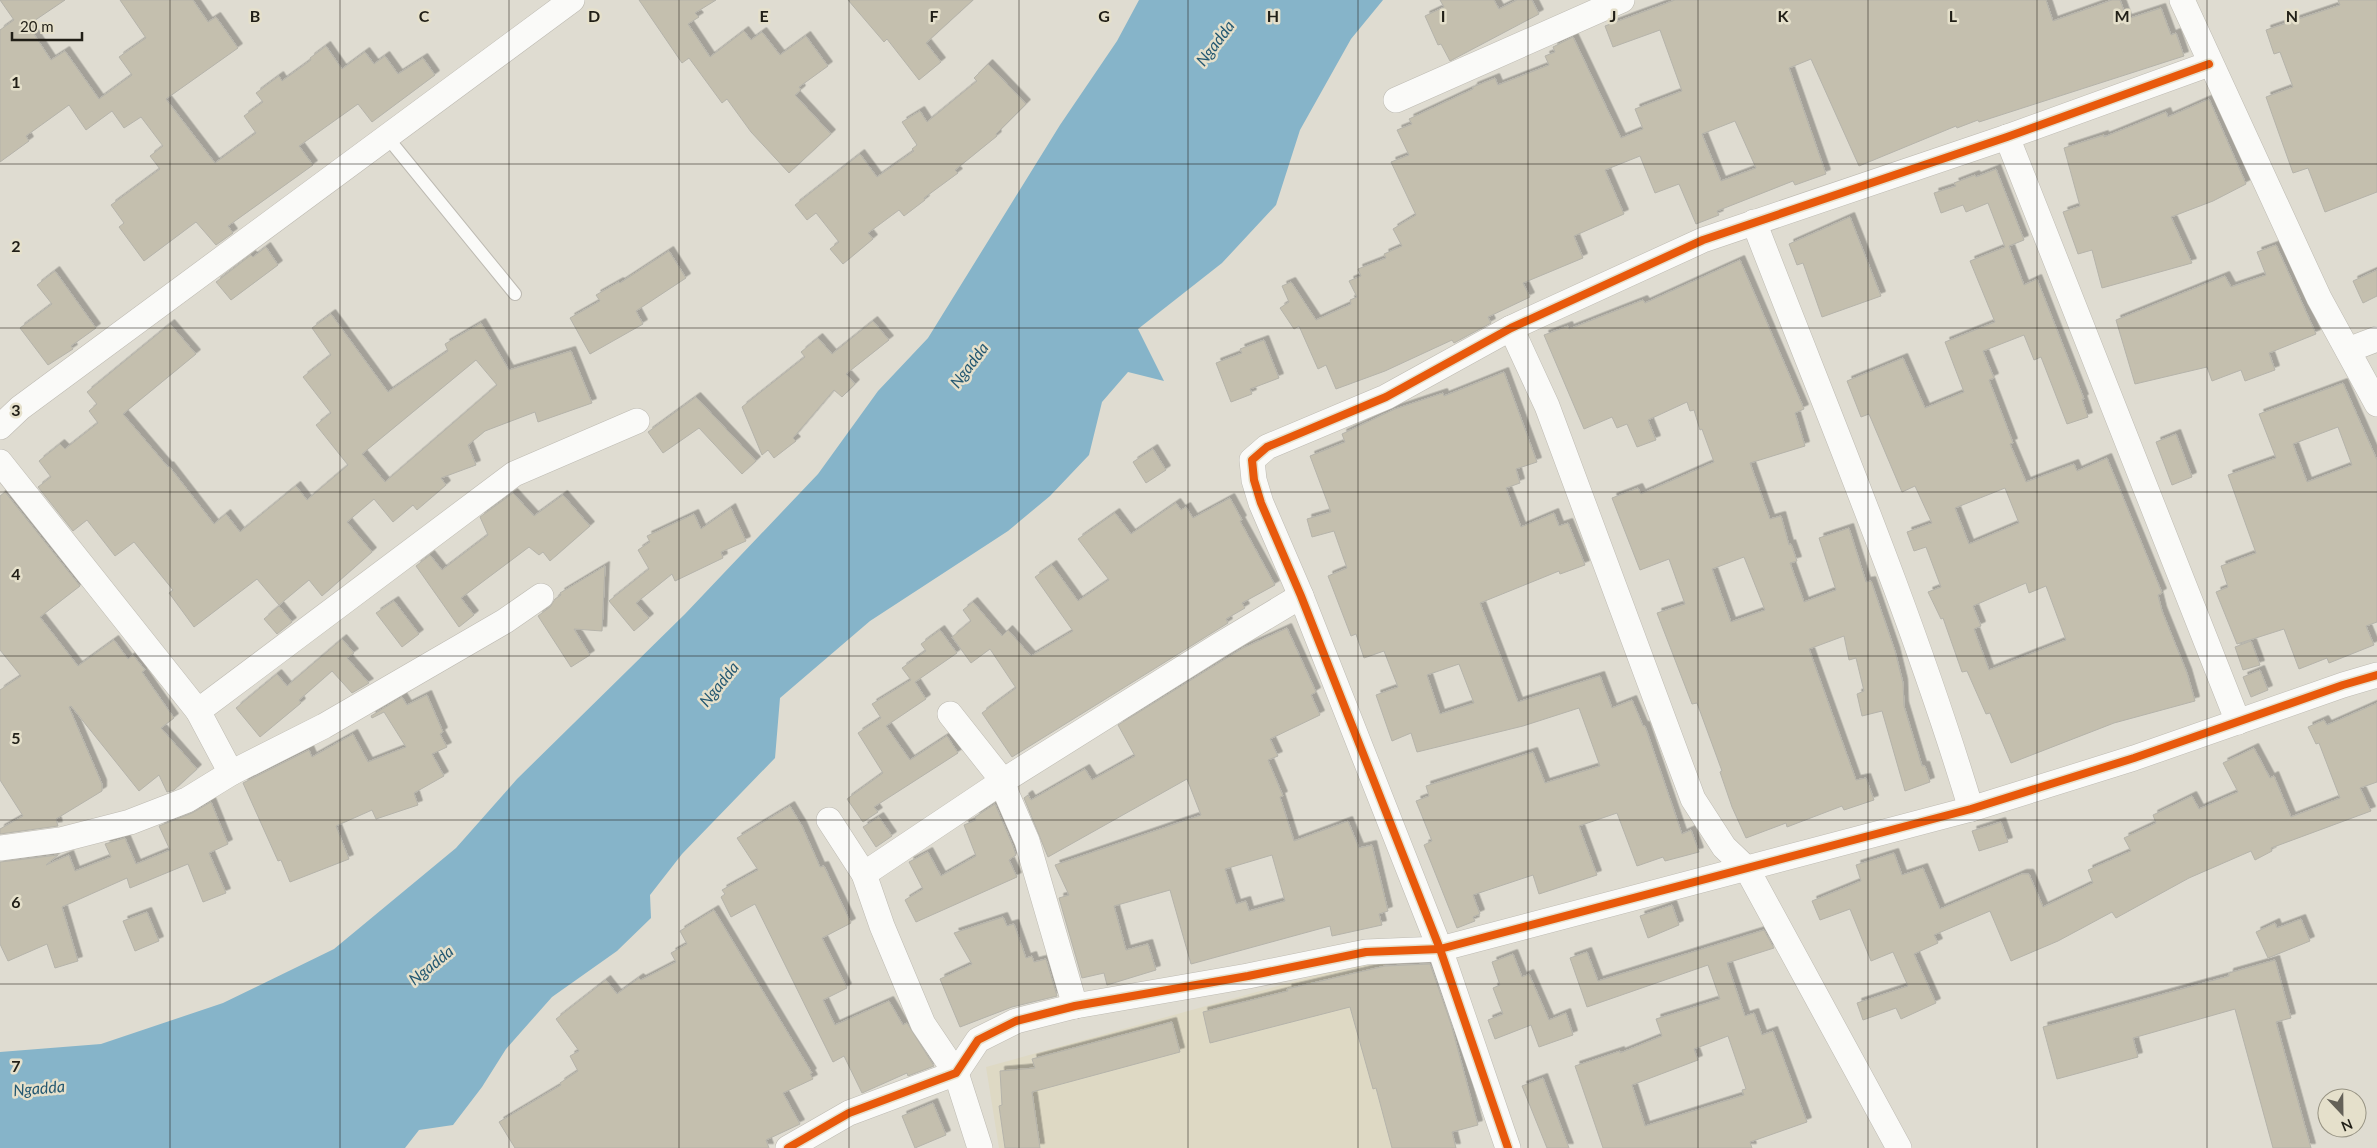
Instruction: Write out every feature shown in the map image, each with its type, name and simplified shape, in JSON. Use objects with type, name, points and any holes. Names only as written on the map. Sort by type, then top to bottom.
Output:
[{"type":"street","points":[[0,427],[20,408],[572,0]]},
{"type":"street","points":[[1396,100],[1622,0]]},
{"type":"street","points":[[2182,0],[2209,64],[2319,298],[2377,404]]},
{"type":"street","points":[[1508,1148],[1440,949],[1301,596],[1261,503],[1254,480],[1252,460],[1268,448],[1386,397],[1511,328],[1703,240],[2007,137],[2209,64]]},
{"type":"street","points":[[2007,137],[2238,722]]},
{"type":"street","points":[[1754,222],[1906,615],[1950,740],[1971,810]]},
{"type":"street","points":[[1511,328],[1546,406],[1694,799],[1724,847],[1747,869],[1899,1148]]},
{"type":"street","points":[[2348,350],[2377,340]]},
{"type":"street","points":[[198,711],[514,474],[637,421]]},
{"type":"street","points":[[0,462],[198,711],[231,773]]},
{"type":"street","points":[[1,846],[60,840],[130,822],[187,800],[231,773],[324,726],[505,621],[541,596]]},
{"type":"street","points":[[864,874],[1003,781],[1301,596]]},
{"type":"street","points":[[788,1148],[848,1113],[956,1073],[978,1040],[1016,1021],[1075,1006],[1248,976],[1366,952],[1440,949],[1971,810],[2134,758],[2343,685],[2377,676]]},
{"type":"street","points":[[950,714],[1003,781],[1027,841],[1075,1006]]},
{"type":"street","points":[[829,820],[864,874],[882,926],[923,1024],[956,1073],[980,1148]]},
{"type":"lane","points":[[387,137],[515,294]]},
{"type":"shaded area","points":[[1383,957],[1432,1148],[999,1148],[986,1067]]},
{"type":"water","name":"Ngadda","points":[[1139,0],[1383,0],[1351,39],[1300,130],[1276,205],[1222,263],[1138,329],[1164,381],[1128,372],[1102,402],[1089,455],[1050,496],[1008,531],[870,621],[780,698],[775,758],[682,854],[650,895],[651,918],[617,951],[552,997],[506,1049],[482,1087],[453,1125],[419,1130],[405,1148],[0,1148],[0,1052],[101,1044],[223,1003],[334,949],[456,848],[517,779],[685,614],[818,474],[878,391],[928,338],[1060,125],[1117,41]]},
{"type":"building","points":[[0,0],[65,0],[28,25],[51,60],[65,51],[99,99],[132,75],[119,57],[146,38],[120,0],[193,0],[208,22],[216,17],[238,48],[166,99],[215,163],[256,133],[244,116],[263,102],[256,93],[279,76],[282,81],[311,60],[310,58],[326,46],[342,69],[365,52],[374,64],[385,56],[398,74],[423,58],[435,75],[372,122],[358,104],[299,146],[313,165],[228,226],[233,233],[216,245],[196,222],[144,261],[119,227],[124,223],[111,205],[160,169],[150,156],[163,146],[141,117],[124,128],[112,111],[86,130],[69,105],[26,136],[29,141],[0,162],[0,30],[14,20]]},
{"type":"building","points":[[639,0],[716,0],[695,13],[699,17],[688,24],[710,57],[744,31],[751,40],[762,32],[780,55],[806,36],[828,66],[799,87],[801,90],[795,95],[831,134],[789,173],[751,132],[727,99],[722,103],[689,58],[682,63]]},
{"type":"building","points":[[848,0],[973,0],[926,43],[941,62],[919,80],[887,39],[884,42]]},
{"type":"building","points":[[1440,0],[1494,0],[1499,9],[1517,0],[1532,0],[1539,14],[1450,61],[1441,44],[1438,45],[1425,16],[1444,7]]},
{"type":"building","points":[[1675,0],[2046,0],[2053,21],[2112,0],[2120,0],[2127,19],[2161,8],[2171,35],[2176,33],[2184,56],[1979,122],[1978,120],[1957,128],[1956,126],[1859,166],[1811,59],[1789,68],[1826,174],[1795,185],[1793,181],[1717,211],[1719,215],[1696,224],[1679,184],[1655,193],[1640,156],[1605,170],[1624,214],[1574,236],[1583,258],[1523,283],[1530,297],[1488,317],[1491,323],[1454,343],[1452,340],[1385,371],[1336,389],[1326,365],[1318,369],[1299,326],[1294,329],[1280,308],[1289,302],[1282,286],[1291,282],[1316,320],[1351,304],[1350,300],[1357,297],[1349,281],[1361,276],[1358,269],[1386,258],[1384,254],[1402,246],[1393,229],[1416,215],[1391,162],[1409,155],[1397,130],[1412,124],[1409,119],[1473,89],[1473,87],[1495,78],[1498,85],[1549,65],[1545,56],[1555,52],[1553,47],[1573,37],[1621,138],[1643,129],[1635,109],[1682,91],[1660,30],[1613,47],[1605,26]],"holes":[[[1735,121],[1756,168],[1721,181],[1702,134]]]},
{"type":"building","points":[[2338,0],[2377,0],[2377,192],[2325,212],[2308,168],[2293,173],[2266,97],[2293,87],[2280,52],[2274,54],[2266,30],[2340,5]]},
{"type":"building","points":[[988,64],[1026,104],[996,134],[997,136],[955,170],[958,173],[924,198],[925,200],[904,216],[899,210],[868,233],[873,239],[843,264],[830,249],[839,242],[816,213],[807,220],[795,205],[860,154],[877,177],[914,151],[912,149],[917,145],[902,122],[920,111],[927,122],[977,81],[974,78]]},
{"type":"building","points":[[2209,99],[2246,184],[2213,201],[2171,217],[2192,263],[2102,288],[2092,250],[2078,254],[2063,212],[2080,206],[2064,148],[2104,135],[2104,137],[2166,112],[2168,117]]},
{"type":"building","points":[[1996,169],[2024,240],[2009,246],[2024,285],[2037,279],[2084,399],[2082,399],[2088,417],[2067,424],[2041,357],[2034,360],[2024,335],[1983,351],[1994,378],[1989,380],[2013,443],[2010,444],[2026,482],[2074,464],[2077,471],[2107,458],[2162,593],[2158,595],[2162,611],[2187,673],[2195,701],[2114,723],[2011,763],[1990,713],[1986,714],[1967,671],[1962,672],[1943,618],[1941,619],[1928,592],[1941,587],[1926,547],[1914,551],[1907,532],[1932,523],[1915,486],[1902,492],[1869,414],[1861,417],[1847,381],[1903,358],[1925,408],[1964,392],[1945,342],[1995,322],[1970,261],[2005,247],[1988,203],[1966,212],[1963,205],[1941,213],[1934,193],[1956,186],[1954,183],[1975,175],[1976,177]],"holes":[[[2005,488],[2019,523],[1969,544],[1955,508]],[[2026,583],[2029,593],[2046,586],[2066,640],[1989,670],[1974,629],[1981,626],[1973,606]]]},
{"type":"building","points":[[1850,217],[1881,296],[1822,317],[1803,263],[1797,265],[1789,244]]},
{"type":"building","points":[[2276,245],[2316,334],[2269,353],[2275,370],[2245,381],[2241,370],[2212,381],[2207,367],[2135,384],[2116,320],[2225,276],[2231,287],[2266,275],[2257,252]]},
{"type":"building","points":[[266,247],[278,265],[231,300],[216,282],[251,255],[253,257]]},
{"type":"building","points":[[669,251],[686,278],[636,311],[643,324],[590,354],[570,318],[600,301],[596,295],[620,283]]},
{"type":"building","points":[[1740,260],[1804,409],[1795,413],[1805,446],[1750,463],[1770,519],[1781,516],[1789,545],[1791,544],[1797,561],[1790,563],[1804,602],[1836,590],[1819,538],[1849,528],[1866,582],[1871,581],[1895,651],[1903,683],[1904,706],[1922,766],[1925,766],[1930,782],[1905,791],[1882,711],[1862,716],[1857,694],[1864,691],[1856,658],[1849,660],[1844,636],[1809,649],[1856,780],[1866,778],[1874,800],[1844,810],[1842,806],[1787,827],[1786,823],[1746,838],[1732,807],[1720,772],[1722,771],[1697,703],[1692,704],[1657,613],[1685,604],[1669,559],[1640,570],[1612,498],[1638,488],[1641,494],[1714,462],[1702,429],[1700,430],[1694,410],[1690,411],[1687,402],[1648,420],[1656,440],[1637,447],[1627,424],[1617,428],[1612,417],[1584,429],[1544,335],[1568,326],[1569,329],[1643,300],[1645,303]],"holes":[[[1744,557],[1765,610],[1731,622],[1712,569]]]},
{"type":"building","points":[[2377,270],[2377,296],[2363,303],[2353,281]]},
{"type":"building","points":[[55,271],[96,328],[71,346],[73,349],[48,365],[20,328],[52,304],[37,285]]},
{"type":"building","points":[[331,314],[388,392],[448,351],[445,344],[481,323],[509,370],[571,351],[592,403],[538,422],[535,412],[485,431],[468,445],[476,465],[441,478],[446,485],[417,510],[413,505],[393,522],[374,499],[347,522],[372,552],[322,596],[309,580],[279,605],[257,579],[194,627],[169,593],[173,590],[134,542],[115,556],[87,520],[73,531],[38,487],[51,477],[39,461],[60,444],[65,449],[98,423],[89,411],[97,404],[87,392],[170,324],[196,354],[123,414],[169,466],[214,524],[226,514],[240,532],[296,486],[307,500],[348,465],[316,425],[331,413],[303,377],[331,355],[312,328]],"holes":[[[476,360],[497,385],[385,482],[362,454]]]},
{"type":"building","points":[[873,321],[889,340],[846,374],[855,384],[842,397],[834,390],[793,438],[796,441],[774,458],[768,450],[762,455],[742,407],[805,357],[801,352],[818,338],[832,354]]},
{"type":"building","points":[[1264,340],[1279,378],[1250,389],[1252,394],[1231,402],[1216,363],[1242,353],[1240,349]]},
{"type":"building","points":[[1504,372],[1537,462],[1516,469],[1520,483],[1506,488],[1521,527],[1554,513],[1559,526],[1568,523],[1585,565],[1560,574],[1559,571],[1480,603],[1518,702],[1600,676],[1612,708],[1632,700],[1643,726],[1645,726],[1682,834],[1691,830],[1699,852],[1665,861],[1663,857],[1637,866],[1617,813],[1579,826],[1597,875],[1539,894],[1533,875],[1473,895],[1480,914],[1473,917],[1475,921],[1457,928],[1424,845],[1432,841],[1416,801],[1429,796],[1426,786],[1533,752],[1545,783],[1600,766],[1579,708],[1523,726],[1417,752],[1411,733],[1392,741],[1376,695],[1398,687],[1384,651],[1364,658],[1356,634],[1351,636],[1328,576],[1347,568],[1334,531],[1312,537],[1307,519],[1331,512],[1310,456],[1345,442],[1342,434],[1395,409],[1443,393],[1444,396]],"holes":[[[1459,664],[1474,703],[1440,714],[1427,675]]]},
{"type":"building","points":[[2343,383],[2377,460],[2377,622],[2366,626],[2374,645],[2329,663],[2327,658],[2299,669],[2284,629],[2237,644],[2216,592],[2228,587],[2221,566],[2256,553],[2228,475],[2276,458],[2259,414]],"holes":[[[2338,427],[2352,465],[2307,482],[2293,444]]]},
{"type":"building","points":[[696,397],[756,461],[742,474],[699,428],[663,453],[648,432]]},
{"type":"building","points":[[2176,434],[2192,477],[2172,485],[2156,442]]},
{"type":"building","points":[[1153,449],[1166,470],[1146,483],[1133,462]]},
{"type":"building","points":[[5,492],[80,586],[40,617],[78,666],[114,640],[128,659],[133,655],[145,670],[142,672],[174,718],[161,728],[197,769],[174,790],[167,792],[159,775],[139,791],[71,706],[69,707],[102,784],[102,791],[56,819],[58,826],[0,834],[0,829],[23,816],[0,780],[0,690],[21,676],[0,650],[0,496]]},
{"type":"building","points":[[513,493],[534,516],[563,495],[590,526],[550,561],[543,552],[539,555],[529,547],[461,598],[474,615],[459,627],[416,566],[430,555],[442,570],[488,535],[480,517]]},
{"type":"building","points":[[1230,498],[1242,520],[1240,521],[1275,585],[1242,603],[1245,608],[1226,619],[1228,623],[1012,757],[982,713],[1016,688],[990,649],[971,663],[952,637],[971,621],[963,610],[973,602],[1002,636],[1008,630],[1031,656],[1073,631],[1035,577],[1052,565],[1078,601],[1109,580],[1078,539],[1115,513],[1131,534],[1176,503],[1181,510],[1186,507],[1193,518]]},
{"type":"building","points":[[731,508],[746,541],[721,552],[723,558],[675,581],[672,574],[636,603],[649,618],[634,631],[609,601],[649,569],[638,550],[650,542],[647,536],[694,514],[701,529]]},
{"type":"building","points":[[605,566],[602,631],[574,629],[590,655],[571,667],[538,616],[550,607],[555,599],[561,595],[560,593]]},
{"type":"building","points":[[394,601],[419,634],[402,647],[376,613]]},
{"type":"building","points":[[279,606],[292,622],[277,634],[264,619]]},
{"type":"building","points":[[1287,628],[1316,692],[1311,695],[1320,715],[1270,739],[1278,756],[1268,760],[1283,796],[1280,797],[1294,841],[1348,821],[1359,848],[1372,845],[1388,911],[1379,914],[1382,925],[1332,936],[1330,926],[1191,964],[1170,890],[1114,906],[1126,950],[1148,944],[1156,970],[1107,985],[1104,973],[1082,978],[1059,898],[1069,895],[1055,865],[1201,815],[1187,779],[1048,857],[1024,798],[1028,795],[1031,800],[1085,769],[1092,780],[1135,756],[1118,725],[1243,648]],"holes":[[[1272,855],[1285,901],[1249,911],[1246,901],[1236,904],[1225,869]]]},
{"type":"building","points":[[940,630],[957,653],[915,682],[926,699],[886,726],[910,760],[947,736],[958,753],[874,807],[878,812],[863,822],[847,799],[883,773],[858,733],[881,718],[872,704],[911,680],[902,668],[926,651],[921,644]]},
{"type":"building","points":[[342,639],[354,653],[347,658],[369,683],[352,693],[332,671],[299,700],[301,703],[260,737],[236,708],[277,674],[287,686]]},
{"type":"building","points":[[2251,641],[2260,665],[2243,670],[2235,647]]},
{"type":"building","points":[[2260,670],[2268,690],[2251,697],[2243,677]]},
{"type":"building","points":[[427,695],[443,732],[440,734],[447,747],[432,754],[444,776],[414,793],[418,805],[376,819],[372,810],[336,826],[349,859],[290,882],[281,860],[278,861],[243,783],[309,750],[312,757],[353,734],[368,762],[406,747],[384,712],[372,718],[371,716],[402,697],[407,705]]},
{"type":"building","points":[[2377,703],[2377,782],[2360,788],[2371,811],[2271,848],[2272,851],[2255,860],[2251,851],[2189,878],[2116,918],[2112,912],[2058,941],[2011,961],[1990,911],[1934,935],[1938,943],[1914,954],[1936,1003],[1901,1019],[1896,1008],[1863,1020],[1857,1003],[1908,986],[1893,952],[1871,961],[1850,909],[1820,920],[1812,901],[1861,881],[1856,865],[1894,853],[1902,875],[1923,868],[1940,909],[2022,874],[2029,874],[2043,907],[2093,883],[2088,870],[2131,851],[2124,838],[2156,823],[2153,815],[2192,796],[2199,809],[2238,792],[2223,763],[2254,748],[2270,778],[2274,776],[2291,817],[2340,798],[2319,743],[2316,744],[2308,727],[2324,720],[2327,725]]},
{"type":"building","points":[[211,802],[228,844],[209,853],[226,893],[203,902],[188,864],[130,888],[127,878],[62,907],[78,961],[55,968],[47,944],[8,961],[0,944],[0,862],[58,855],[46,865],[69,855],[75,871],[111,857],[105,844],[125,838],[136,864],[170,850],[159,826],[192,813]]},
{"type":"building","points":[[995,804],[1016,855],[1009,860],[1017,877],[916,922],[905,900],[923,889],[909,862],[928,852],[941,876],[976,856],[964,825],[976,820],[975,817]]},
{"type":"building","points":[[790,806],[802,826],[820,867],[824,866],[851,923],[822,938],[847,988],[823,1000],[835,1025],[889,1001],[903,1025],[907,1023],[934,1066],[908,1076],[907,1073],[862,1093],[844,1056],[833,1062],[755,904],[731,917],[721,897],[725,894],[722,890],[758,870],[737,838]]},
{"type":"building","points":[[879,817],[892,836],[876,847],[863,827]]},
{"type":"building","points":[[2001,822],[2008,842],[1979,851],[1972,831]]},
{"type":"building","points":[[1672,905],[1679,925],[1648,938],[1640,916]]},
{"type":"building","points":[[714,910],[812,1073],[810,1074],[813,1079],[783,1093],[800,1124],[766,1140],[769,1148],[515,1148],[499,1122],[561,1085],[560,1083],[578,1071],[570,1056],[579,1051],[556,1019],[606,980],[617,994],[639,978],[641,980],[676,962],[671,953],[687,944],[680,931]]},
{"type":"building","points":[[147,912],[159,941],[135,951],[123,921]]},
{"type":"building","points":[[1003,917],[1007,926],[1014,924],[1026,958],[1032,956],[1034,962],[1046,959],[1057,996],[1012,1007],[960,1027],[940,979],[972,964],[954,933]]},
{"type":"building","points":[[2301,919],[2310,941],[2268,958],[2256,932],[2275,923],[2277,928]]},
{"type":"building","points":[[1764,930],[1774,948],[1727,963],[1745,1016],[1754,1013],[1762,1035],[1773,1031],[1807,1122],[1750,1142],[1752,1148],[1603,1148],[1575,1066],[1620,1051],[1620,1053],[1662,1036],[1656,1019],[1720,999],[1708,965],[1587,1007],[1570,958],[1587,952],[1598,981]],"holes":[[[1728,1036],[1746,1089],[1742,1090],[1744,1095],[1645,1126],[1632,1085],[1698,1060],[1694,1049]]]},
{"type":"building","points":[[1513,954],[1522,977],[1529,974],[1549,1020],[1566,1013],[1573,1035],[1539,1047],[1531,1025],[1495,1039],[1488,1020],[1503,1014],[1493,988],[1500,985],[1492,962]]},
{"type":"building","points":[[2275,960],[2291,1018],[2276,1022],[2311,1148],[2273,1148],[2235,1009],[2133,1038],[2138,1057],[2057,1079],[2043,1027],[2229,976],[2229,973]]},
{"type":"building","points":[[1430,964],[1451,1024],[1478,1125],[1452,1132],[1456,1148],[1392,1148],[1376,1088],[1373,1089],[1350,1007],[1210,1043],[1203,1012],[1288,991],[1287,989],[1385,966]]},
{"type":"building","points":[[1172,1022],[1180,1052],[1032,1092],[1040,1148],[1005,1148],[999,1106],[1002,1105],[1000,1071],[1035,1068],[1032,1059]]},
{"type":"building","points":[[1543,1078],[1569,1148],[1547,1148],[1522,1086]]},
{"type":"building","points":[[933,1103],[946,1135],[915,1148],[902,1116]]},
{"type":"cycle path","points":[[1508,1148],[1440,949],[1301,596],[1261,503],[1254,480],[1252,460],[1267,447],[1386,397],[1511,328],[1703,240],[2007,137],[2209,64]]},
{"type":"cycle path","points":[[788,1148],[849,1113],[956,1073],[978,1040],[1016,1021],[1075,1006],[1248,976],[1366,952],[1440,949],[1971,809],[2134,758],[2343,685],[2377,675]]}]
